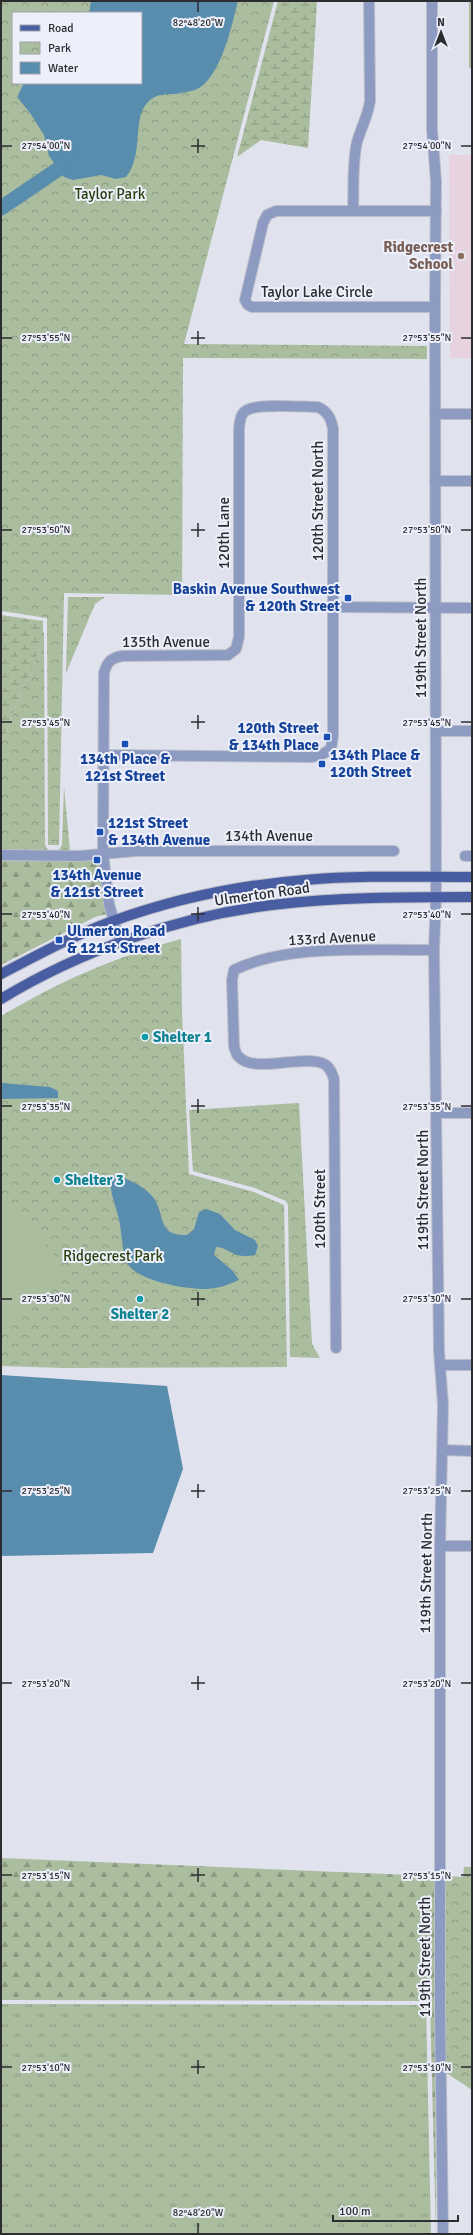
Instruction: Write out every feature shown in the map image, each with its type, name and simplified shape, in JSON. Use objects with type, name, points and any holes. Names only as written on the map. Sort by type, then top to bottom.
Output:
[{"type":"main road","name":"Ulmerton Road","points":[[1,974],[72,938],[114,921],[189,900],[258,885],[333,878],[472,877]]},
{"type":"main road","name":"Ulmerton Road","points":[[1,999],[58,968],[120,942],[215,915],[271,905],[317,901],[472,897]]},
{"type":"street","points":[[353,210],[355,157],[358,141],[368,113],[370,101],[369,1]]},
{"type":"street","name":"119th Street North","points":[[432,1],[432,129],[436,181],[436,897],[434,950],[438,1113],[439,1350],[441,1365],[443,1450],[440,1546],[440,2014],[443,2234]]},
{"type":"street","name":"Taylor Lake Circle","points":[[435,307],[248,305],[245,300],[263,223],[267,215],[276,211],[436,211]]},
{"type":"street","name":"120th Street North","points":[[104,755],[311,757],[321,755],[331,749],[333,736],[334,607],[333,429],[326,411],[318,407],[257,406],[247,410]]},
{"type":"street","name":"120th Lane","points":[[228,656],[236,649],[238,637],[239,428],[241,417],[247,410]]},
{"type":"street","points":[[435,414],[472,414]]},
{"type":"street","points":[[435,481],[472,481]]},
{"type":"street","points":[[334,607],[472,608]]},
{"type":"street","name":"135th Avenue","points":[[104,755],[104,673],[107,663],[114,657],[228,656]]},
{"type":"street","points":[[436,731],[472,731]]},
{"type":"street","points":[[104,755],[103,853],[109,904],[120,942]]},
{"type":"street","name":"134th Avenue","points":[[1,855],[79,856],[136,851],[394,851]]},
{"type":"street","name":"133rd Avenue","points":[[331,1070],[324,1064],[314,1062],[256,1063],[245,1062],[237,1056],[234,1046],[232,980],[234,970],[258,960],[290,955],[331,951],[434,950]]},
{"type":"street","name":"120th Street","points":[[331,1070],[334,1079],[336,1348]]},
{"type":"street","points":[[438,1113],[472,1113]]},
{"type":"street","points":[[441,1365],[472,1365]]},
{"type":"street","points":[[443,1450],[472,1450]]},
{"type":"street","points":[[440,1546],[472,1546]]},
{"type":"shaded area","name":"Ridgecrest School","points":[[449,155],[472,155],[472,358],[450,358]]},
{"type":"green space","name":"Taylor Park","points":[[1,1],[274,1],[184,344],[427,346],[427,359],[183,358],[182,595],[64,593],[59,845],[48,845],[47,618],[1,611]]},
{"type":"green space","points":[[278,1],[317,1],[308,148],[261,140],[237,157]]},
{"type":"green space","points":[[469,1],[472,1],[472,68],[469,68]]},
{"type":"green space","points":[[68,597],[105,597],[95,604],[66,673]]},
{"type":"green space","points":[[1,615],[43,621],[43,635],[32,673],[24,684],[1,746]]},
{"type":"green space","points":[[44,630],[45,845],[48,850],[59,850],[62,845],[64,787],[70,851],[1,850],[1,746],[24,684],[32,673]]},
{"type":"green space","points":[[99,859],[107,914],[95,917],[1,965],[1,860]]},
{"type":"green space","name":"Ridgecrest Park","points":[[181,939],[182,1011],[189,1174],[254,1192],[284,1205],[287,1367],[63,1368],[1,1366],[1,1016],[45,991],[88,971],[156,946]]},
{"type":"green space","points":[[299,1103],[312,1344],[320,1358],[290,1357],[288,1205],[286,1201],[255,1188],[193,1171],[189,1110]]},
{"type":"green space","points":[[1,1201],[11,1205],[61,1263],[59,1274],[54,1284],[41,1302],[22,1315],[1,1321]]},
{"type":"green space","points":[[1,1858],[435,1876],[436,2234],[430,2005],[426,2001],[1,2000]]},
{"type":"green space","points":[[464,1867],[472,1867],[472,2090],[445,2072],[445,1876],[463,1877]]},
{"type":"green space","points":[[1,2004],[426,2005],[431,2234],[1,2234]]},
{"type":"water","points":[[91,1],[238,1],[224,49],[214,72],[207,82],[195,90],[176,94],[159,95],[147,103],[140,119],[135,159],[126,177],[116,179],[101,175],[73,180],[64,177],[49,156],[44,135],[30,113],[17,97],[24,84],[142,84],[142,12],[89,12]]},
{"type":"water","points":[[1,1083],[50,1087],[58,1091],[58,1098],[1,1099]]},
{"type":"water","points":[[115,1175],[135,1183],[149,1192],[156,1203],[163,1223],[170,1232],[187,1235],[194,1229],[199,1212],[206,1209],[220,1214],[235,1230],[255,1240],[258,1246],[255,1255],[241,1256],[220,1247],[216,1247],[214,1255],[233,1271],[239,1280],[227,1285],[209,1289],[196,1289],[163,1283],[141,1275],[133,1270],[128,1264],[124,1255],[120,1225],[112,1194],[111,1178]]},
{"type":"water","points":[[1,1375],[167,1386],[183,1469],[153,1553],[1,1556]]},
{"type":"waterway","points":[[1,208],[60,168],[69,151]]},
{"type":"place","name":"Ridgecrest School","points":[[461,256]]},
{"type":"place","name":"Baskin Avenue Southwest & 120th Street","points":[[348,598]]},
{"type":"place","name":"120th Street & 134th Place","points":[[327,737]]},
{"type":"place","name":"134th Place & 121st Street","points":[[125,744]]},
{"type":"place","name":"134th Place & 120th Street","points":[[322,764]]},
{"type":"place","name":"121st Street & 134th Avenue","points":[[100,832]]},
{"type":"place","name":"134th Avenue & 121st Street","points":[[97,860]]},
{"type":"place","name":"Ulmerton Road & 121st Street","points":[[59,940]]},
{"type":"place","name":"Shelter 1","points":[[145,1037]]},
{"type":"place","name":"Shelter 3","points":[[57,1180]]},
{"type":"place","name":"Shelter 2","points":[[140,1299]]}]
